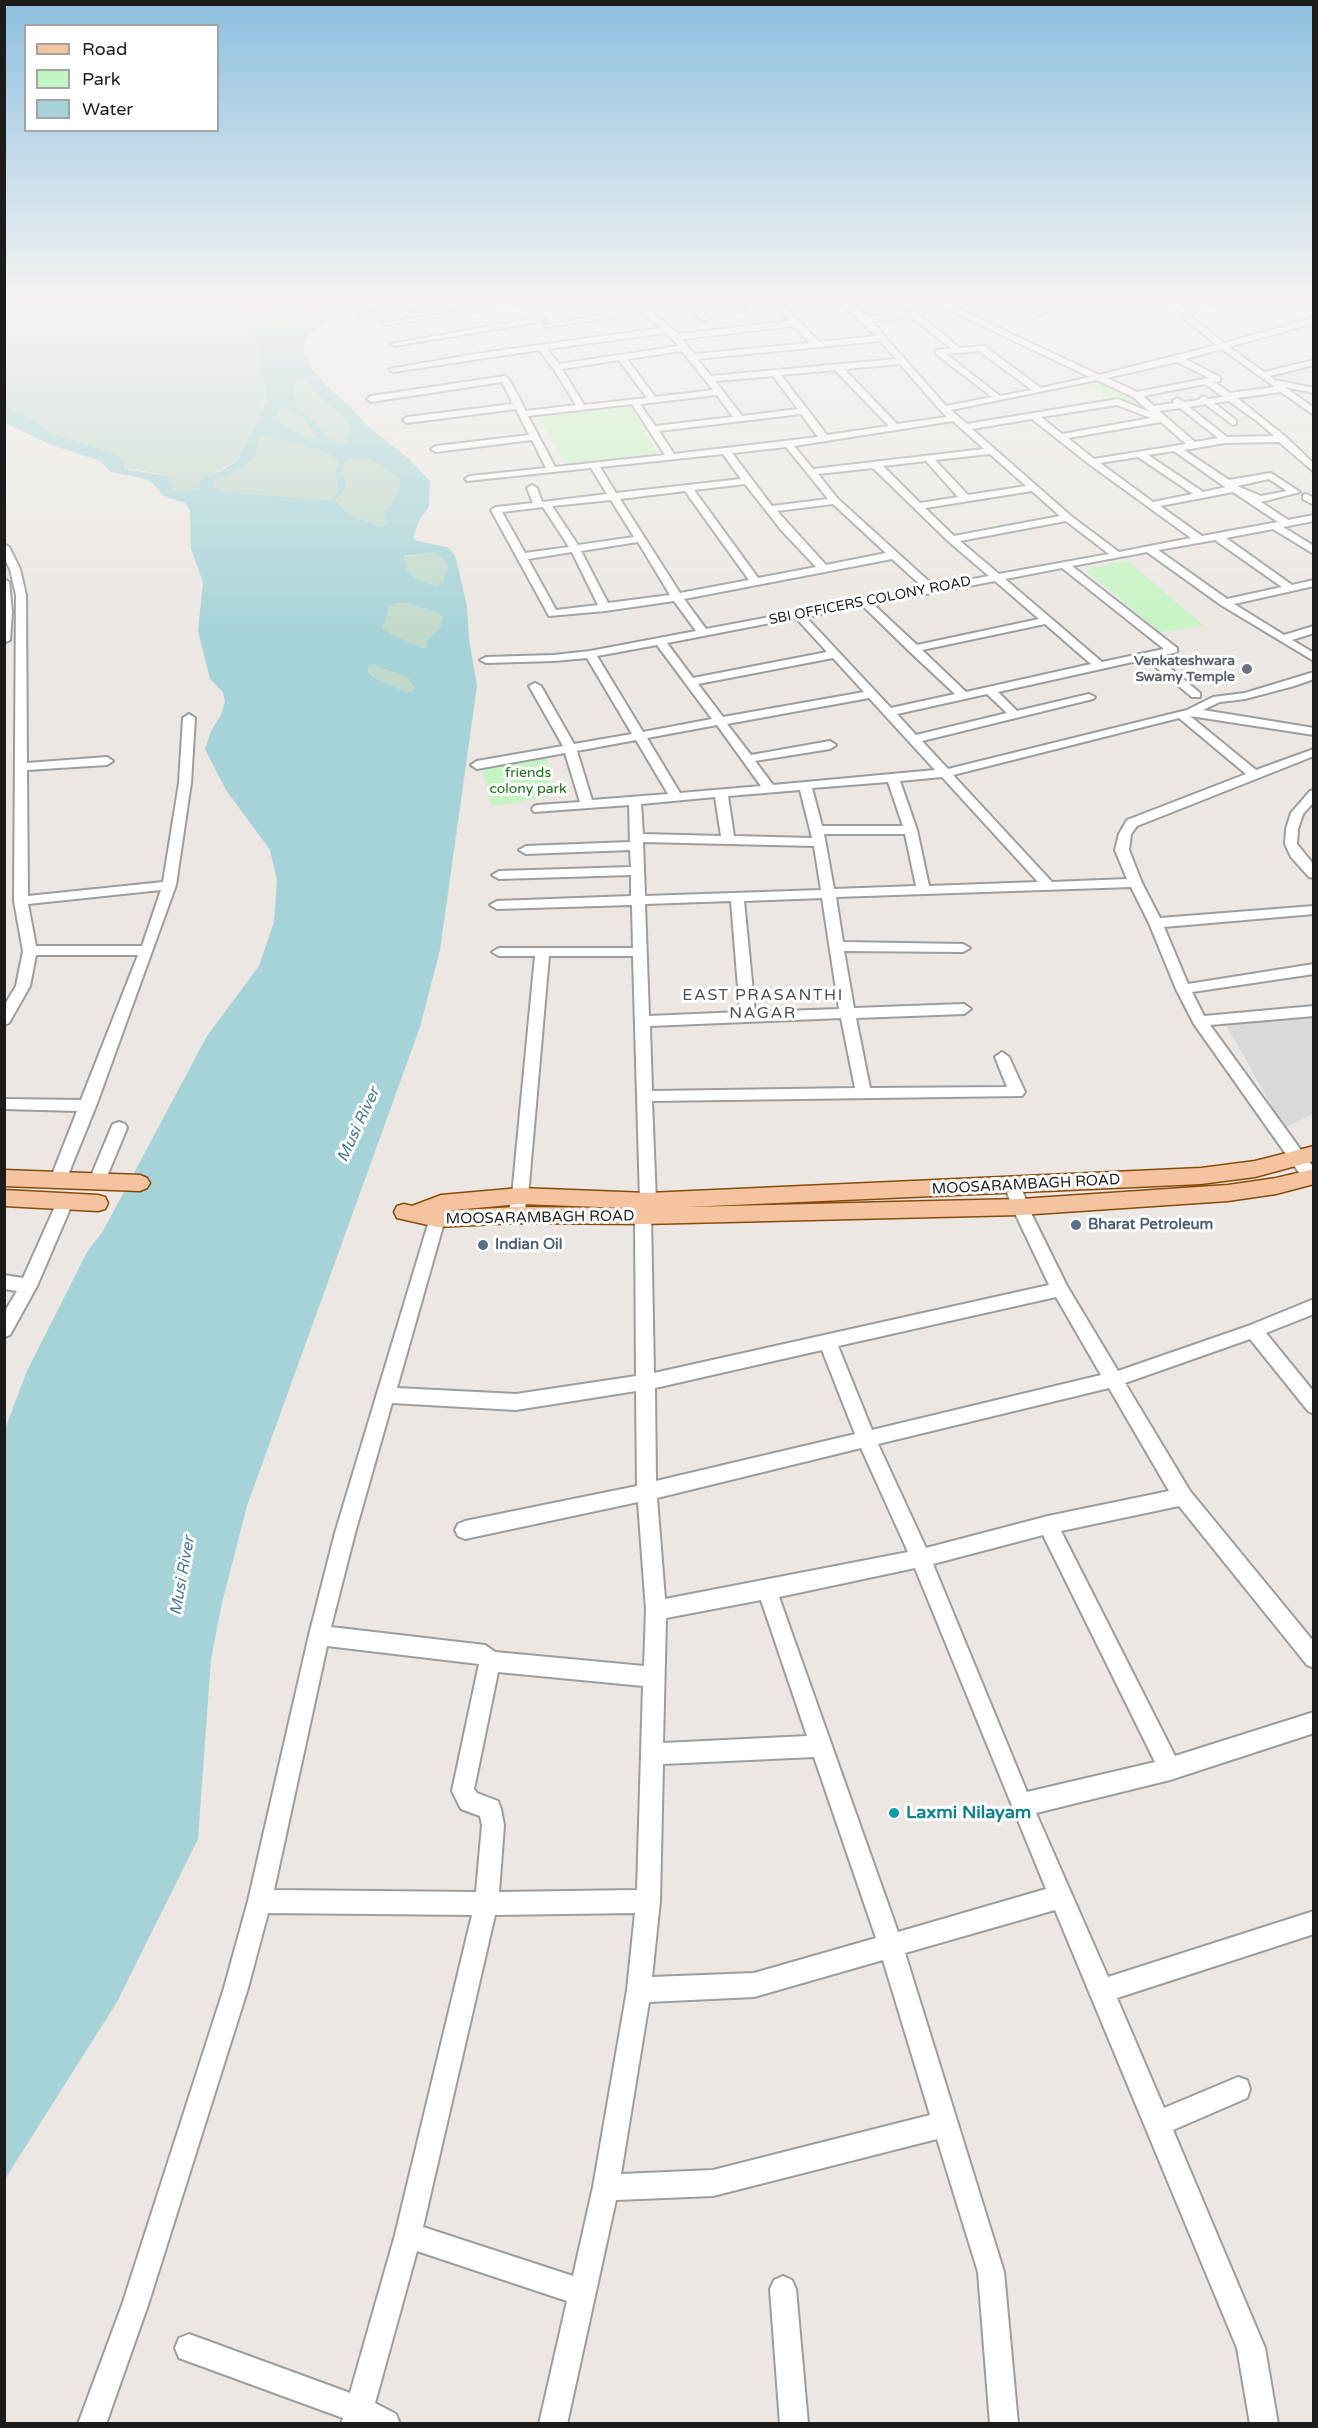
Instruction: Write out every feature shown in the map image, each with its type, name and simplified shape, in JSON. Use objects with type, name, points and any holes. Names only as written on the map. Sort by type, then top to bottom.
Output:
[{"type":"main road","name":"MOOSARAMBAGH ROAD","points":[[645,1209],[1201,1176],[1255,1169],[1305,1156]]},
{"type":"main road","name":"MOOSARAMBAGH ROAD","points":[[425,1212],[518,1205],[645,1209],[1020,1207],[1252,1191],[1312,1177]]},
{"type":"main road","points":[[4,1178],[140,1184]]},
{"type":"main road","points":[[4,1198],[98,1203]]},
{"type":"street","points":[[406,420],[471,414]]},
{"type":"street","points":[[523,414],[552,471]]},
{"type":"street","points":[[644,414],[672,458]]},
{"type":"street","points":[[736,414],[739,418]]},
{"type":"street","points":[[654,429],[773,414]]},
{"type":"street","points":[[806,414],[825,439]]},
{"type":"street","points":[[884,414],[895,426]]},
{"type":"street","points":[[951,414],[1068,518],[1117,555]]},
{"type":"street","points":[[967,427],[1038,414]]},
{"type":"street","points":[[1151,414],[1163,419]]},
{"type":"street","points":[[1158,414],[1193,445]]},
{"type":"street","points":[[1193,414],[1225,440]]},
{"type":"street","points":[[1223,414],[1233,422]]},
{"type":"street","points":[[1252,414],[1283,439],[1314,470]]},
{"type":"street","points":[[1034,415],[1092,462],[1199,539]]},
{"type":"street","points":[[470,479],[788,444],[956,418]]},
{"type":"street","points":[[1060,437],[1163,419]]},
{"type":"street","points":[[436,449],[534,437]]},
{"type":"street","points":[[1092,462],[1225,440],[1283,439]]},
{"type":"street","points":[[788,444],[835,501],[932,590]]},
{"type":"street","points":[[1175,448],[1286,523]]},
{"type":"street","points":[[726,451],[747,481],[823,568]]},
{"type":"street","points":[[811,472],[993,451]]},
{"type":"street","points":[[1140,454],[1201,495]]},
{"type":"street","points":[[929,459],[964,497]]},
{"type":"street","points":[[875,464],[952,539],[1100,666]]},
{"type":"street","points":[[595,467],[702,633]]},
{"type":"street","points":[[1151,505],[1236,488],[1257,499],[1295,492],[1270,476],[1233,482],[1236,488]]},
{"type":"street","points":[[553,614],[496,510],[747,481]]},
{"type":"street","points":[[532,488],[575,549],[605,608]]},
{"type":"street","points":[[688,488],[756,583]]},
{"type":"street","points":[[917,506],[1034,488]]},
{"type":"street","points":[[771,509],[835,501]]},
{"type":"street","points":[[952,539],[1068,518]]},
{"type":"street","name":"SBI OFFICERS COLONY ROAD","points":[[486,660],[555,658],[590,654],[1314,518]]},
{"type":"street","points":[[1274,525],[1314,551]]},
{"type":"street","points":[[1216,536],[1290,588]]},
{"type":"street","points":[[522,557],[640,539]]},
{"type":"street","points":[[4,547],[15,569],[21,595],[21,901],[30,951],[23,986],[4,1020]]},
{"type":"street","points":[[1149,549],[1225,603],[1314,658]]},
{"type":"street","points":[[540,622],[553,614],[677,597],[894,555]]},
{"type":"street","points":[[889,712],[1173,650],[1064,565]]},
{"type":"street","points":[[4,582],[7,612],[4,640]]},
{"type":"street","points":[[1225,603],[1314,583]]},
{"type":"street","points":[[865,602],[963,696]]},
{"type":"street","points":[[799,615],[1049,886]]},
{"type":"street","points":[[913,649],[1046,621]]},
{"type":"street","points":[[1283,639],[1314,629]]},
{"type":"street","points":[[660,641],[770,788]]},
{"type":"street","points":[[590,654],[676,797]]},
{"type":"street","points":[[690,682],[836,654]]},
{"type":"street","points":[[1148,655],[1196,695]]},
{"type":"street","points":[[538,809],[945,773],[1186,713],[1217,699],[1245,696],[1314,675]]},
{"type":"street","points":[[535,686],[570,748],[587,804]]},
{"type":"street","points":[[990,690],[1015,715]]},
{"type":"street","points":[[477,765],[872,694]]},
{"type":"street","points":[[914,739],[1089,697]]},
{"type":"street","points":[[1186,713],[1314,732]]},
{"type":"street","points":[[1186,713],[1253,774]]},
{"type":"street","points":[[58,1180],[147,950],[169,885],[185,783],[189,718]]},
{"type":"street","points":[[748,759],[830,745]]},
{"type":"street","points":[[1312,1177],[1305,1156],[1199,1021],[1122,850],[1125,834],[1132,823],[1253,774],[1313,753]]},
{"type":"street","points":[[20,767],[107,761]]},
{"type":"street","points":[[893,778],[911,830],[923,890]]},
{"type":"street","points":[[805,785],[819,836],[847,1012],[864,1094]]},
{"type":"street","points":[[721,793],[728,840]]},
{"type":"street","points":[[1314,794],[1297,813],[1292,829],[1292,844],[1296,854],[1314,874]]},
{"type":"street","points":[[553,2424],[606,2187],[639,1990],[648,1901],[656,1610],[647,1492],[644,1096],[635,800]]},
{"type":"street","points":[[526,850],[636,842],[728,840],[911,830]]},
{"type":"street","points":[[499,875],[637,871]]},
{"type":"street","points":[[497,905],[1135,883]]},
{"type":"street","points":[[21,901],[169,885]]},
{"type":"street","points":[[737,897],[748,1016]]},
{"type":"street","points":[[1156,923],[1314,910]]},
{"type":"street","points":[[837,946],[963,948]]},
{"type":"street","points":[[30,951],[147,950]]},
{"type":"street","points":[[499,952],[640,952]]},
{"type":"street","points":[[518,1205],[542,952]]},
{"type":"street","points":[[1183,989],[1314,969]]},
{"type":"street","points":[[642,1021],[964,1009]]},
{"type":"street","points":[[1199,1021],[1314,1011]]},
{"type":"street","points":[[644,1096],[1017,1092],[1002,1057]]},
{"type":"street","points":[[4,1104],[88,1106]]},
{"type":"street","points":[[97,1181],[119,1128]]},
{"type":"street","points":[[1013,1186],[1020,1207],[1060,1289],[1183,1497],[1314,1658]]},
{"type":"street","points":[[4,1330],[28,1286],[65,1202]]},
{"type":"street","points":[[92,2424],[135,2305],[207,2083],[260,1901],[319,1635],[345,1533],[387,1395],[425,1212]]},
{"type":"street","points":[[4,1282],[28,1286]]},
{"type":"street","points":[[387,1395],[516,1402],[646,1382],[1060,1289]]},
{"type":"street","points":[[465,1530],[647,1492],[1112,1380],[1254,1331],[1314,1306]]},
{"type":"street","points":[[1254,1331],[1314,1406]]},
{"type":"street","points":[[828,1342],[866,1438],[921,1558],[1021,1805],[1102,1991],[1251,2348],[1264,2424]]},
{"type":"street","points":[[656,1610],[921,1558],[1048,1525],[1183,1497]]},
{"type":"street","points":[[1048,1525],[1170,1769]]},
{"type":"street","points":[[767,1590],[891,1946],[991,2272],[1004,2424]]},
{"type":"street","points":[[319,1635],[485,1655],[490,1661],[653,1677]]},
{"type":"street","points":[[357,2417],[408,2235],[486,1904],[493,1825],[489,1809],[469,1801],[463,1791],[490,1661]]},
{"type":"street","points":[[1021,1805],[1170,1769],[1314,1722]]},
{"type":"street","points":[[651,1754],[820,1746]]},
{"type":"street","points":[[639,1990],[754,1985],[1060,1897]]},
{"type":"street","points":[[260,1901],[486,1904],[648,1901]]},
{"type":"street","points":[[1102,1991],[1314,1922]]},
{"type":"street","points":[[1157,2124],[1238,2089]]},
{"type":"street","points":[[606,2187],[713,2183],[946,2124]]},
{"type":"street","points":[[408,2235],[582,2293]]},
{"type":"street","points":[[783,2289],[794,2424]]},
{"type":"street","points":[[189,2348],[357,2417],[386,2424]]},
{"type":"shaded area","points":[[1313,1013],[1313,1114],[1284,1128],[1225,1023]]},
{"type":"green space","points":[[24,414],[260,414],[238,460],[200,481],[200,488],[183,491],[173,489],[162,474],[124,468],[118,455],[49,432],[34,419]]},
{"type":"green space","points":[[278,414],[298,414],[303,417],[320,440],[303,436],[281,425]]},
{"type":"green space","points":[[307,414],[339,414],[350,427],[346,432],[349,442],[340,443],[326,437],[316,421]]},
{"type":"green space","points":[[560,414],[636,414],[658,455],[566,464],[539,417]]},
{"type":"green space","points":[[261,436],[329,454],[339,466],[336,472],[338,492],[332,500],[234,493],[219,490],[213,486],[212,481],[240,470]]},
{"type":"green space","points":[[368,459],[377,463],[396,476],[400,483],[393,502],[385,511],[388,524],[385,526],[351,516],[335,500],[344,491],[342,468],[346,461]]},
{"type":"green space","points":[[434,553],[442,558],[447,567],[443,582],[436,586],[416,579],[407,570],[403,557]]},
{"type":"green space","points":[[1127,560],[1203,625],[1160,632],[1085,570]]},
{"type":"green space","points":[[396,603],[406,603],[426,609],[438,613],[443,618],[439,629],[426,641],[427,646],[424,648],[381,628],[390,606]]},
{"type":"green space","points":[[372,665],[407,677],[414,687],[413,691],[406,692],[376,679],[368,670],[368,667]]},
{"type":"green space","name":"friends colony park","points":[[547,757],[550,797],[492,806],[482,769]]},
{"type":"water","name":"Musi River","points":[[5,414],[24,414],[34,419],[49,432],[118,455],[124,461],[124,469],[168,476],[173,489],[183,491],[199,488],[200,481],[204,478],[223,470],[238,460],[249,435],[261,414],[278,414],[281,424],[303,436],[319,440],[303,417],[298,414],[307,414],[316,421],[326,437],[340,443],[348,442],[345,436],[350,427],[339,414],[357,414],[369,427],[409,459],[430,481],[429,507],[419,520],[413,538],[417,541],[447,547],[455,555],[467,606],[469,639],[477,686],[440,950],[420,1027],[247,1506],[222,1603],[211,1659],[198,1839],[117,2002],[5,2179],[5,1429],[27,1371],[87,1252],[103,1231],[207,1036],[259,966],[274,922],[277,880],[270,850],[226,790],[205,749],[225,702],[223,692],[210,679],[198,631],[203,582],[191,549],[190,510],[185,503],[164,496],[145,479],[111,472],[100,461],[49,444],[5,423]],"holes":[[[261,436],[329,454],[339,466],[336,472],[338,492],[332,500],[234,493],[219,490],[213,486],[213,481],[240,470],[255,456]],[[368,459],[396,476],[400,483],[393,502],[385,511],[384,518],[388,524],[385,526],[351,516],[335,500],[344,491],[346,485],[342,468],[346,461]],[[434,553],[442,558],[447,567],[443,582],[436,586],[416,579],[407,570],[404,556]],[[396,603],[406,603],[438,613],[443,618],[439,629],[426,641],[427,646],[424,648],[394,636],[382,628],[390,606]],[[372,665],[407,677],[414,687],[413,691],[406,692],[376,679],[368,671],[368,667]]]},
{"type":"place","name":"Venkateshwara Swamy Temple","points":[[1247,669]]},
{"type":"place","name":"Bharat Petroleum","points":[[1076,1225]]},
{"type":"place","name":"Indian Oil","points":[[483,1245]]},
{"type":"place","name":"Laxmi Nilayam","points":[[894,1813]]},
{"type":"district","name":"EAST PRASANTHI NAGAR","points":[[763,1005]]}]
